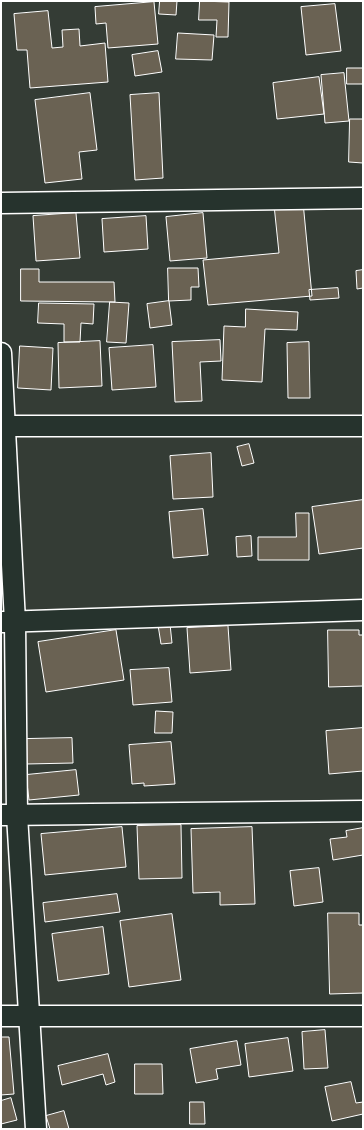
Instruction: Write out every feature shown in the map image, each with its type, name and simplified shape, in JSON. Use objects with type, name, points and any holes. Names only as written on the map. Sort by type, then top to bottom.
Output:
[{"type":"street","points":[[1,203],[363,198]]},
{"type":"street","points":[[1,353],[8,622],[9,815],[30,1016],[36,1129]]},
{"type":"street","points":[[3,426],[363,426]]},
{"type":"street","points":[[8,622],[363,610]]},
{"type":"street","points":[[9,815],[363,811]]},
{"type":"street","points":[[1,1016],[363,1016]]},
{"type":"building","points":[[160,1],[177,1],[176,15],[159,14]]},
{"type":"building","points":[[200,1],[229,2],[228,37],[216,37],[217,20],[199,20]]},
{"type":"building","points":[[154,2],[158,44],[108,48],[106,23],[96,24],[95,7]]},
{"type":"building","points":[[335,4],[341,51],[306,55],[301,7]]},
{"type":"building","points":[[48,11],[52,48],[63,47],[62,30],[79,29],[80,46],[105,43],[108,82],[30,88],[27,50],[17,50],[14,14]]},
{"type":"building","points":[[178,33],[214,35],[212,60],[176,59]]},
{"type":"building","points":[[158,51],[162,72],[135,76],[132,55]]},
{"type":"building","points":[[347,68],[363,68],[363,84],[347,84]]},
{"type":"building","points":[[344,73],[349,121],[325,123],[321,75]]},
{"type":"building","points":[[319,77],[324,114],[277,119],[273,83]]},
{"type":"building","points":[[90,93],[97,150],[79,152],[82,179],[45,183],[35,100]]},
{"type":"building","points":[[159,93],[163,178],[135,180],[130,95]]},
{"type":"building","points":[[350,119],[363,119],[363,163],[349,162]]},
{"type":"building","points":[[303,202],[312,296],[208,305],[203,260],[279,253],[274,205]]},
{"type":"building","points":[[76,213],[80,258],[36,261],[33,216]]},
{"type":"building","points":[[203,213],[207,258],[170,261],[166,217]]},
{"type":"building","points":[[146,216],[148,249],[104,252],[102,219]]},
{"type":"building","points":[[168,268],[198,268],[199,287],[191,287],[191,300],[169,301]]},
{"type":"building","points":[[21,269],[39,269],[39,282],[114,282],[115,302],[21,301]]},
{"type":"building","points":[[363,270],[363,288],[357,289],[356,271]]},
{"type":"building","points":[[338,288],[339,298],[310,300],[309,290]]},
{"type":"building","points":[[169,301],[172,325],[150,328],[147,304]]},
{"type":"building","points":[[110,302],[129,303],[126,343],[107,342]]},
{"type":"building","points":[[39,303],[94,304],[93,324],[81,323],[80,342],[64,342],[64,324],[38,323]]},
{"type":"building","points":[[246,309],[298,312],[297,330],[265,329],[262,382],[222,380],[224,326],[245,327]]},
{"type":"building","points":[[220,340],[221,361],[200,362],[202,401],[175,402],[172,342]]},
{"type":"building","points":[[100,341],[102,386],[59,388],[58,343]]},
{"type":"building","points":[[309,342],[310,398],[288,398],[287,343]]},
{"type":"building","points":[[153,345],[156,387],[112,390],[109,348]]},
{"type":"building","points":[[20,346],[53,348],[51,390],[18,388]]},
{"type":"building","points":[[249,444],[254,463],[242,466],[237,447]]},
{"type":"building","points":[[211,453],[213,497],[173,499],[170,456]]},
{"type":"building","points":[[363,500],[363,548],[319,554],[312,507]]},
{"type":"building","points":[[203,509],[208,555],[173,558],[169,512]]},
{"type":"building","points":[[296,513],[309,513],[309,560],[258,560],[258,537],[296,537]]},
{"type":"building","points":[[251,536],[252,556],[237,557],[236,537]]},
{"type":"building","points":[[170,624],[172,643],[161,644],[158,625]]},
{"type":"building","points":[[228,626],[231,670],[190,673],[187,628]]},
{"type":"building","points":[[116,630],[124,680],[46,692],[38,642]]},
{"type":"building","points":[[328,630],[359,630],[359,635],[363,635],[363,686],[329,687]]},
{"type":"building","points":[[169,668],[172,702],[133,705],[130,670]]},
{"type":"building","points":[[156,711],[173,712],[172,733],[155,733]]},
{"type":"building","points":[[363,728],[363,771],[329,774],[326,731]]},
{"type":"building","points":[[72,738],[73,763],[26,764],[25,739]]},
{"type":"building","points":[[171,742],[175,784],[144,786],[144,783],[132,784],[129,745]]},
{"type":"building","points":[[76,770],[79,795],[29,800],[26,775]]},
{"type":"building","points":[[181,825],[182,878],[139,879],[137,826]]},
{"type":"building","points":[[122,827],[126,867],[45,875],[41,834]]},
{"type":"building","points":[[252,827],[255,904],[220,905],[220,892],[193,893],[191,829]]},
{"type":"building","points":[[363,828],[363,855],[333,860],[330,839],[347,837],[346,831]]},
{"type":"building","points":[[319,868],[323,902],[294,906],[290,871]]},
{"type":"building","points":[[117,894],[120,912],[45,922],[43,903]]},
{"type":"building","points":[[328,913],[359,913],[359,925],[363,925],[363,993],[330,994]]},
{"type":"building","points":[[172,914],[181,980],[129,987],[120,921]]},
{"type":"building","points":[[103,927],[109,974],[58,981],[52,934]]},
{"type":"building","points":[[325,1030],[328,1068],[304,1069],[302,1032]]},
{"type":"building","points":[[1,1037],[9,1037],[14,1094],[1,1095]]},
{"type":"building","points":[[288,1038],[293,1071],[249,1077],[245,1044]]},
{"type":"building","points":[[237,1041],[241,1065],[216,1069],[218,1079],[196,1083],[190,1049]]},
{"type":"building","points":[[108,1054],[115,1082],[106,1085],[103,1074],[62,1085],[58,1066]]},
{"type":"building","points":[[135,1064],[162,1064],[163,1094],[135,1094]]},
{"type":"building","points":[[351,1082],[356,1103],[363,1102],[363,1114],[332,1121],[325,1087]]},
{"type":"building","points":[[11,1098],[17,1120],[1,1124],[1,1101]]},
{"type":"building","points":[[190,1102],[204,1102],[205,1124],[190,1124]]},
{"type":"building","points":[[64,1111],[69,1129],[50,1129],[46,1116]]}]
